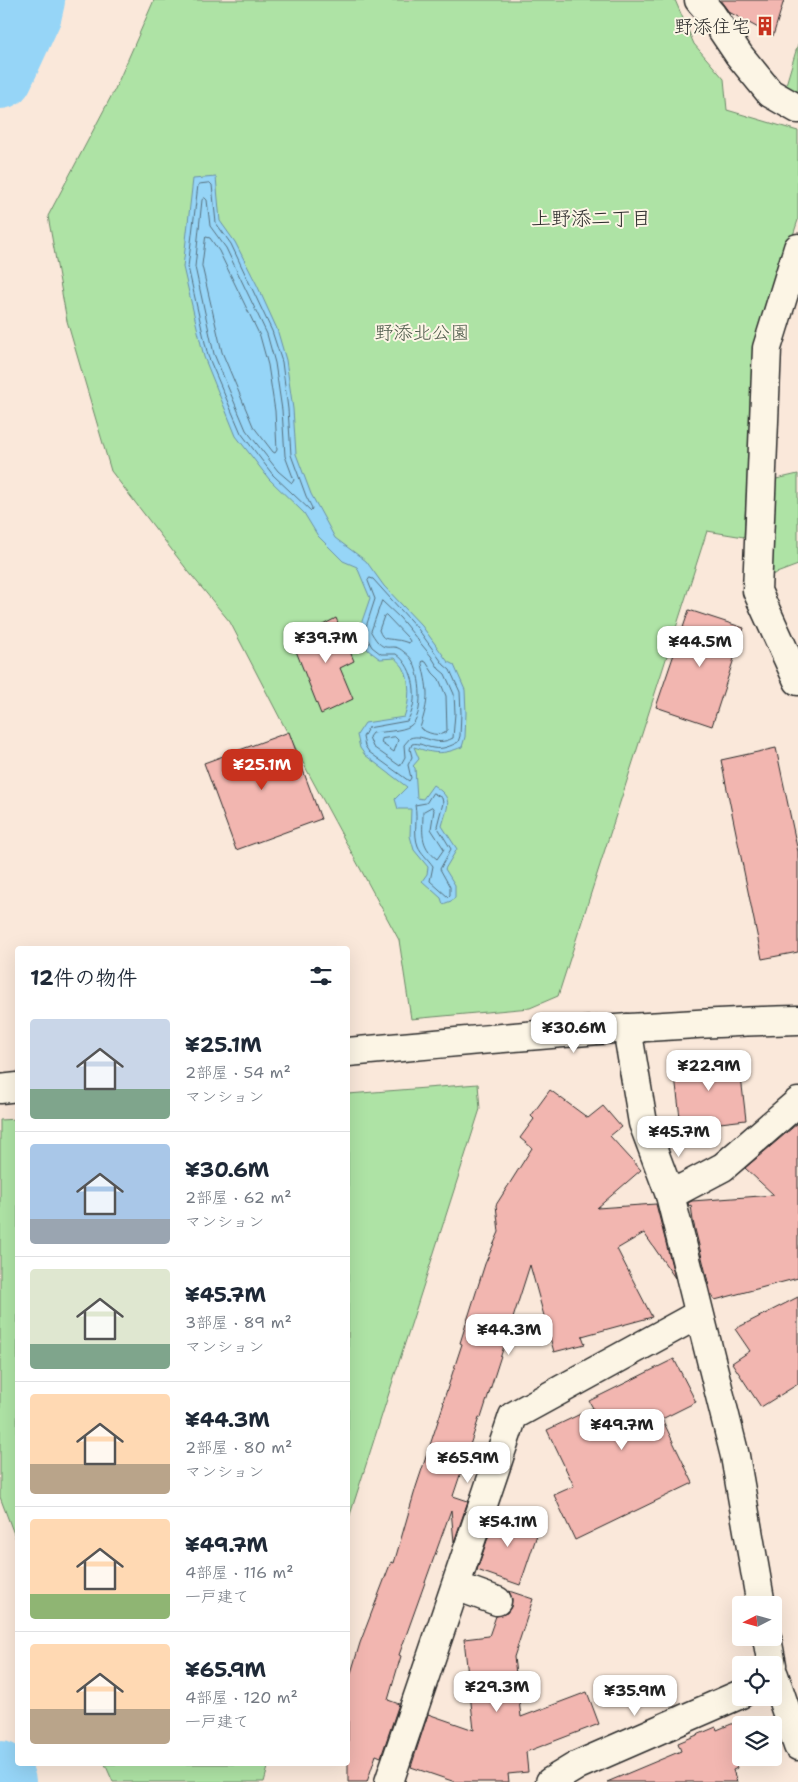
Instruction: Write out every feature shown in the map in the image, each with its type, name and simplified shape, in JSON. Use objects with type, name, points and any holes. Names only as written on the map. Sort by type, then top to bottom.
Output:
[{"type":"street","points":[[709,5],[740,55],[770,93],[798,109]]},
{"type":"street","points":[[798,248],[767,348],[757,591],[798,681]]},
{"type":"street","points":[[350,1052],[627,1028],[713,1022],[798,1020]]},
{"type":"street","points":[[627,1028],[643,1123],[670,1195],[734,1456],[759,1596]]},
{"type":"street","points":[[0,1089],[15,1087]]},
{"type":"street","points":[[670,1195],[722,1168],[798,1102]]},
{"type":"street","points":[[388,1782],[513,1416],[699,1314]]},
{"type":"street","points":[[456,1586],[497,1601]]},
{"type":"street","points":[[550,1782],[583,1774],[732,1699]]},
{"type":"street","points":[[782,1699],[798,1746]]},
{"type":"green space","name":"野添北公園","points":[[154,0],[675,0],[694,44],[724,79],[727,110],[798,131],[798,220],[754,356],[744,537],[707,531],[558,996],[530,1008],[411,1019],[399,940],[310,776],[230,622],[111,471],[67,321],[48,216],[115,89]]},
{"type":"green space","points":[[798,44],[798,95],[785,88]]},
{"type":"green space","points":[[798,474],[798,565],[766,577],[772,480]]},
{"type":"green space","points":[[478,1084],[480,1109],[350,1515],[350,1094]]},
{"type":"green space","points":[[15,1119],[15,1537],[0,1497],[0,1120]]},
{"type":"green space","points":[[106,1766],[268,1766],[264,1782],[113,1782]]},
{"type":"water","points":[[12,0],[37,0],[0,73],[0,19]]},
{"type":"water","points":[[216,177],[220,221],[235,242],[277,329],[286,360],[293,409],[296,454],[311,494],[335,538],[366,561],[384,586],[422,626],[448,662],[454,665],[465,690],[465,737],[462,747],[438,753],[414,747],[419,759],[413,766],[415,768],[417,798],[423,799],[433,785],[444,794],[448,803],[442,826],[457,849],[445,869],[455,885],[455,898],[443,904],[441,898],[422,881],[427,874],[428,867],[414,850],[410,836],[411,809],[398,809],[395,799],[407,787],[365,755],[360,748],[357,735],[365,723],[404,717],[408,705],[409,692],[406,673],[395,658],[380,659],[368,650],[358,633],[370,598],[357,567],[343,561],[318,536],[304,513],[269,479],[236,436],[204,357],[183,267],[193,179]]},
{"type":"building","name":"野添住宅","points":[[720,0],[784,0],[773,36],[729,12]]},
{"type":"building","points":[[689,610],[744,628],[712,726],[656,707]]},
{"type":"building","points":[[336,618],[354,661],[340,668],[353,699],[321,714],[292,641]]},
{"type":"building","points":[[289,732],[321,819],[236,850],[204,763]]},
{"type":"building","points":[[776,748],[798,852],[798,952],[762,959],[721,760]]},
{"type":"building","points":[[702,1057],[704,1064],[739,1060],[746,1120],[681,1126],[673,1060]]},
{"type":"building","points":[[550,1090],[588,1118],[603,1106],[621,1127],[610,1136],[641,1170],[597,1208],[656,1204],[675,1278],[644,1233],[617,1249],[652,1317],[582,1336],[585,1344],[554,1352],[530,1265],[481,1418],[479,1418],[453,1496],[468,1501],[454,1542],[451,1510],[399,1655],[401,1656],[388,1700],[399,1704],[381,1757],[376,1755],[367,1782],[348,1782],[348,1766],[350,1766],[350,1676],[360,1643],[391,1562],[394,1563],[485,1264],[499,1232],[496,1205],[532,1148],[520,1138],[534,1119],[531,1116]]},
{"type":"building","points":[[798,1123],[798,1278],[715,1300],[711,1294],[693,1221],[691,1205],[689,1206],[688,1203],[692,1201],[774,1195],[745,1168]]},
{"type":"building","points":[[798,1297],[798,1384],[761,1407],[732,1363],[750,1351],[735,1329]]},
{"type":"building","points":[[674,1359],[696,1402],[662,1419],[693,1483],[575,1540],[554,1495],[574,1486],[547,1430],[593,1408],[589,1401]]},
{"type":"building","points":[[497,1511],[540,1526],[520,1585],[477,1570]]},
{"type":"building","points":[[509,1591],[533,1599],[514,1657],[521,1717],[587,1692],[599,1724],[526,1752],[528,1772],[508,1774],[509,1782],[455,1782],[411,1767],[428,1714],[474,1730],[464,1639],[489,1636],[496,1616],[507,1613],[511,1607],[512,1599]]},
{"type":"building","points":[[732,1724],[732,1766],[736,1766],[737,1768],[733,1770],[737,1782],[607,1782],[681,1751],[678,1743],[716,1727],[717,1730]]},
{"type":"waterway","points":[[0,76],[29,13],[32,0]]},
{"type":"waterway","points":[[0,1774],[3,1782]]},
{"type":"place","name":"野添住宅","points":[[765,26]]},
{"type":"district","name":"上野添二丁目","points":[[591,218]]}]
